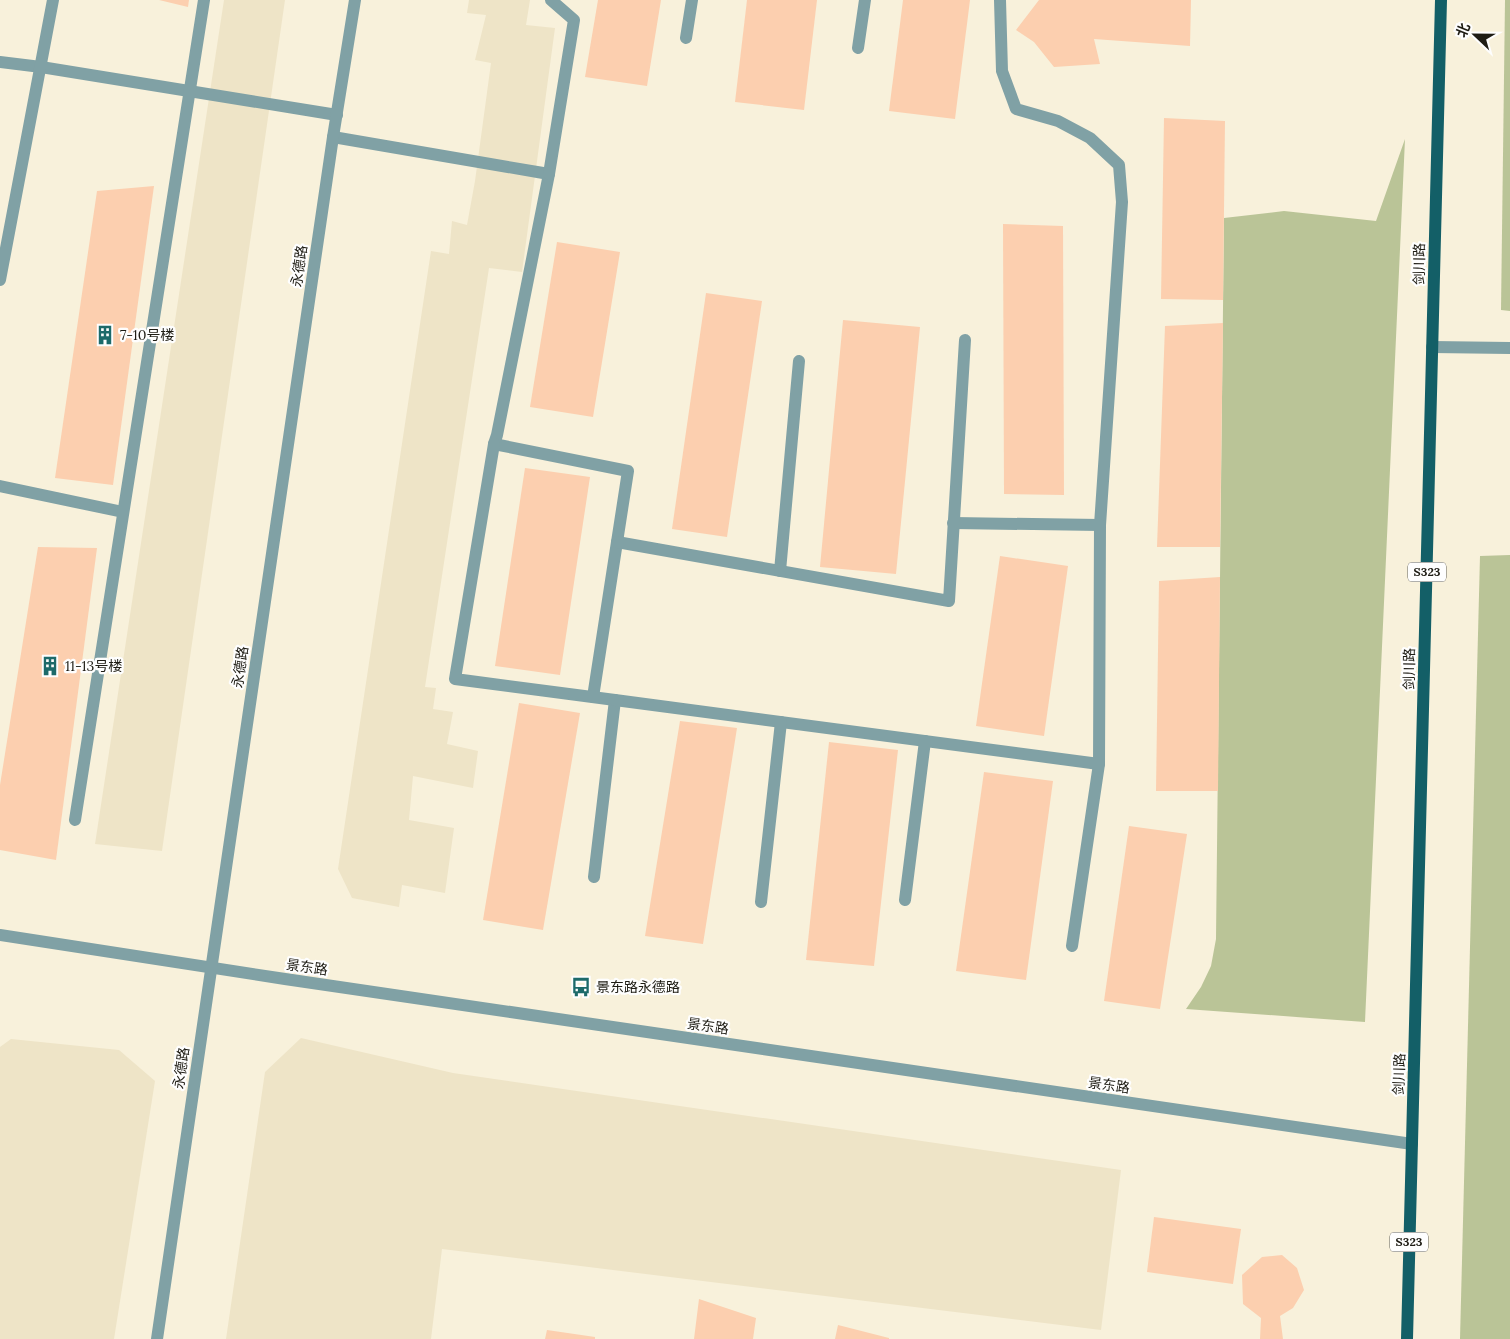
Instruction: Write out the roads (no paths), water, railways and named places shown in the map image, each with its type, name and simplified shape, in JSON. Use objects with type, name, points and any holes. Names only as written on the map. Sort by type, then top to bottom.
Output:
[{"type":"main road","name":"剑川路","points":[[1407,1339],[1441,0]]},
{"type":"street","points":[[0,280],[54,0]]},
{"type":"street","points":[[74,820],[204,0]]},
{"type":"street","name":"永德路","points":[[157,1339],[355,0]]},
{"type":"street","points":[[551,0],[574,20],[548,174],[494,444],[455,679],[1099,764]]},
{"type":"street","points":[[686,38],[692,0]]},
{"type":"street","points":[[858,48],[865,0]]},
{"type":"street","points":[[1000,0],[1002,71],[1016,108],[1058,121],[1090,138],[1119,165],[1122,202],[1100,526],[1099,764],[1072,946]]},
{"type":"street","points":[[0,62],[41,67],[337,116]]},
{"type":"street","points":[[334,137],[548,174]]},
{"type":"street","points":[[617,542],[949,601],[964,340]]},
{"type":"street","points":[[1432,347],[1510,348]]},
{"type":"street","points":[[780,572],[799,361]]},
{"type":"street","points":[[494,444],[628,471],[593,697]]},
{"type":"street","points":[[0,486],[123,512]]},
{"type":"street","points":[[953,523],[1100,526]]},
{"type":"street","points":[[594,877],[616,700]]},
{"type":"street","points":[[761,902],[781,722]]},
{"type":"street","points":[[905,900],[925,741]]},
{"type":"street","name":"景东路","points":[[0,935],[212,968],[1412,1144]]},
{"type":"place","name":"7-10号楼","points":[[105,335]]},
{"type":"place","name":"11-13号楼","points":[[50,666]]},
{"type":"place","name":"景东路永德路","points":[[581,987]]}]
